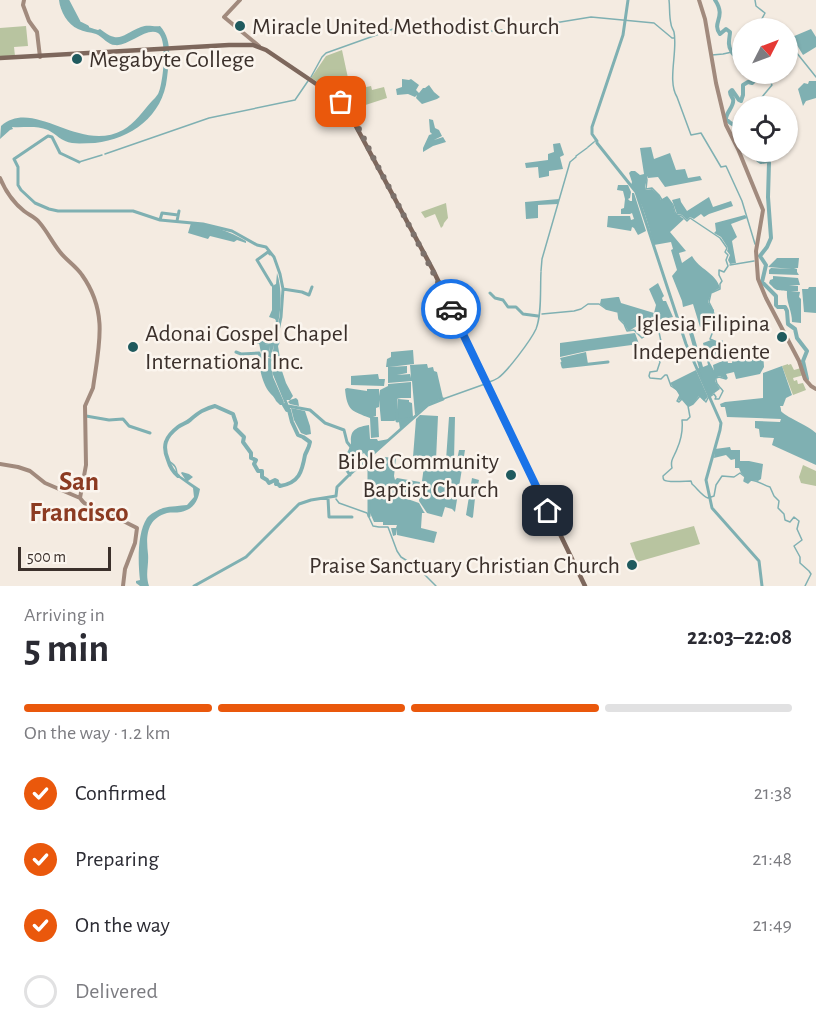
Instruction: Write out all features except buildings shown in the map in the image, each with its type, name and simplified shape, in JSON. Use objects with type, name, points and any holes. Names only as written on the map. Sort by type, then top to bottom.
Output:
[{"type":"main road","points":[[0,58],[250,42],[334,95],[348,110],[433,270],[585,586]]},
{"type":"street","points":[[24,0],[23,5],[29,21],[37,32],[40,57]]},
{"type":"street","points":[[240,0],[224,17],[250,42]]},
{"type":"street","points":[[699,0],[705,19],[726,125],[763,210],[756,251],[758,279],[798,359],[805,379],[816,389]]},
{"type":"street","points":[[0,178],[10,195],[22,209],[39,221],[59,251],[82,275],[91,290],[99,318],[100,333],[93,388],[84,406],[86,465],[80,498]]},
{"type":"street","points":[[0,464],[30,471],[45,483],[80,498],[94,510],[111,515],[137,528],[135,543],[124,569],[123,586]]},
{"type":"green space","points":[[26,26],[28,46],[14,47],[15,56],[0,57],[0,28]]},
{"type":"green space","points":[[342,50],[348,78],[341,82],[344,86],[335,92],[311,78],[326,56]]},
{"type":"green space","points":[[371,86],[372,90],[384,87],[387,98],[350,110],[336,93],[342,87],[362,88]]},
{"type":"green space","points":[[446,203],[448,218],[441,228],[435,214],[425,218],[421,212]]},
{"type":"green space","points":[[791,364],[794,370],[801,368],[804,375],[793,378],[798,384],[803,383],[806,390],[793,395],[782,366]]},
{"type":"green space","points":[[803,465],[816,471],[816,486],[801,483],[799,477]]},
{"type":"green space","points":[[694,526],[700,544],[637,562],[630,543]]},
{"type":"water","points":[[59,0],[66,0],[75,16],[84,25],[100,29],[112,36],[121,37],[144,26],[160,26],[167,38],[169,58],[164,92],[159,104],[152,114],[133,131],[108,141],[72,143],[62,140],[48,130],[30,127],[12,127],[13,129],[0,139],[1,126],[14,119],[28,118],[74,132],[106,136],[127,127],[139,117],[158,94],[164,53],[158,33],[148,33],[120,45],[112,45],[96,34],[74,27],[63,13]]},
{"type":"water","points":[[811,29],[816,37],[816,47],[803,55],[798,47],[798,34]]},
{"type":"water","points":[[402,79],[411,79],[419,85],[416,90],[419,93],[429,85],[440,97],[422,104],[416,98],[417,95],[415,97],[408,94],[397,95],[396,89],[402,87]]},
{"type":"water","points":[[809,81],[816,81],[816,98],[806,101],[803,106],[798,89],[804,83],[808,84]]},
{"type":"water","points":[[429,119],[433,120],[435,128],[442,136],[434,140],[443,137],[446,142],[423,152],[429,135],[432,134]]},
{"type":"water","points":[[560,143],[564,155],[560,157],[563,169],[549,171],[549,176],[539,178],[538,167],[526,168],[525,163],[548,160],[548,154],[554,152],[553,144]]},
{"type":"water","points":[[651,147],[654,159],[670,153],[676,170],[685,169],[688,178],[700,176],[702,180],[665,187],[658,177],[648,178],[646,174],[645,187],[646,190],[652,189],[661,200],[667,197],[675,213],[684,219],[670,232],[686,251],[679,253],[682,263],[692,256],[715,278],[720,288],[711,293],[708,302],[714,310],[714,322],[700,327],[693,304],[683,307],[672,276],[677,270],[671,242],[654,245],[642,206],[631,185],[629,173],[631,171],[640,175],[644,174],[640,148]]},
{"type":"water","points":[[618,185],[628,185],[631,192],[628,199],[630,201],[634,193],[646,231],[638,235],[632,227],[631,231],[607,227],[608,216],[630,216],[631,220],[634,219],[632,213],[621,214],[625,199],[623,191],[617,190]]},
{"type":"water","points":[[709,197],[713,207],[731,201],[733,206],[704,217],[701,214],[694,219],[690,217],[687,220],[677,214],[672,200],[680,198],[687,211]]},
{"type":"water","points":[[559,199],[558,204],[538,205],[538,218],[526,219],[525,202]]},
{"type":"water","points":[[745,215],[747,218],[731,224],[737,237],[732,241],[736,263],[730,264],[728,248],[721,237],[714,233],[715,223]]},
{"type":"water","points":[[191,223],[226,231],[246,243],[210,236],[208,239],[188,233]]},
{"type":"water","points":[[777,258],[799,258],[798,268],[794,268],[797,269],[799,275],[769,274],[771,268],[792,269],[768,267]]},
{"type":"water","points":[[277,273],[280,304],[275,335],[279,337],[280,342],[278,346],[280,358],[278,359],[293,396],[290,400],[286,400],[274,376],[272,361],[274,359],[272,358],[274,344],[271,358],[268,357],[270,346],[267,358],[262,358],[259,343],[271,344],[268,342],[276,321],[269,317],[272,310],[272,286],[276,284]]},
{"type":"water","points":[[773,276],[798,278],[800,285],[789,285],[798,286],[798,291],[791,291],[800,292],[801,323],[792,322],[787,291],[776,290],[771,286],[769,283]]},
{"type":"water","points":[[658,283],[664,296],[663,301],[666,301],[673,317],[654,321],[652,316],[651,319],[628,331],[619,319],[618,312],[606,309],[600,304],[601,299],[619,297],[621,303],[654,313],[656,305],[649,289]]},
{"type":"water","points":[[816,287],[816,313],[804,312],[802,289]]},
{"type":"water","points":[[693,332],[703,367],[708,365],[703,343],[711,340],[722,341],[723,345],[718,349],[714,358],[708,357],[707,359],[714,372],[713,365],[727,359],[728,363],[732,363],[733,357],[763,351],[764,367],[760,374],[736,379],[734,372],[726,374],[726,379],[719,376],[715,381],[720,389],[709,397],[697,369],[699,368],[689,333]]},
{"type":"water","points":[[635,333],[639,344],[560,357],[560,343]]},
{"type":"water","points":[[413,350],[414,364],[389,367],[407,366],[407,373],[397,375],[410,374],[411,378],[410,365],[427,364],[428,368],[433,367],[437,372],[443,398],[430,403],[415,415],[412,381],[388,383],[388,367],[386,367],[391,352]]},
{"type":"water","points":[[586,352],[588,364],[564,367],[560,358]]},
{"type":"water","points":[[271,359],[273,377],[284,402],[283,405],[280,405],[268,391],[261,374],[260,360]]},
{"type":"water","points":[[782,366],[792,395],[786,398],[783,406],[780,406],[781,411],[816,433],[816,465],[772,445],[774,438],[760,437],[759,429],[755,428],[755,421],[780,422],[781,419],[727,417],[725,407],[721,407],[720,404],[725,402],[763,398],[763,373]]},
{"type":"water","points":[[696,370],[708,397],[704,401],[699,396],[693,404],[688,406],[682,399],[678,401],[680,395],[670,383]]},
{"type":"water","points":[[378,374],[379,379],[385,379],[384,386],[351,385],[351,376]]},
{"type":"water","points":[[411,382],[411,398],[396,399],[396,420],[381,421],[379,400],[376,416],[373,417],[378,417],[379,437],[371,438],[370,418],[359,414],[349,406],[345,389],[367,391],[367,389],[379,389],[379,396],[380,390],[388,384]]},
{"type":"water","points":[[296,398],[299,406],[290,404],[288,402]]},
{"type":"water","points":[[398,399],[409,400],[412,403],[413,417],[400,429],[399,422],[405,419],[398,421]]},
{"type":"water","points":[[291,408],[305,411],[311,434],[301,433]]},
{"type":"water","points":[[420,415],[438,416],[436,460],[446,460],[449,417],[455,417],[454,460],[457,460],[459,450],[465,450],[455,512],[445,507],[442,517],[427,513],[419,501],[421,483],[426,483],[422,481],[425,459],[413,457],[416,419]]},
{"type":"water","points":[[369,425],[370,439],[378,441],[389,439],[368,458],[364,453],[350,459],[351,436],[356,429]]},
{"type":"water","points":[[730,447],[731,450],[740,450],[740,461],[763,464],[761,479],[751,480],[748,483],[744,481],[745,477],[739,468],[735,468],[735,459],[731,460],[726,455],[714,458],[715,449]]},
{"type":"water","points":[[384,457],[396,458],[395,480],[397,478],[420,482],[416,499],[399,494],[399,496],[419,503],[425,513],[422,513],[421,528],[437,532],[434,543],[397,535],[396,529],[396,535],[393,536],[391,528],[396,528],[397,525],[383,525],[383,522],[374,522],[370,513],[369,460],[372,458],[373,461],[376,460],[376,464],[383,465]]},
{"type":"water","points":[[182,472],[193,477],[188,481],[200,489],[198,497],[189,509],[160,516],[151,524],[147,541],[149,586],[140,586],[136,581],[140,580],[140,540],[147,518],[163,508],[187,505],[194,497],[193,488],[175,475],[176,473],[185,479]]},
{"type":"water","points":[[472,478],[479,480],[472,518],[466,515]]},
{"type":"waterway","points":[[67,0],[79,23],[87,27]]},
{"type":"waterway","points":[[597,141],[592,134],[592,127],[623,35],[628,0]]},
{"type":"waterway","points":[[669,0],[670,21],[675,40],[674,90],[691,135],[701,133],[721,167],[726,166],[742,201],[755,244]]},
{"type":"waterway","points":[[715,0],[720,11],[718,30],[720,34],[726,29],[730,32],[729,42],[732,52]]},
{"type":"waterway","points":[[755,0],[756,6],[765,13],[762,18]]},
{"type":"waterway","points":[[311,77],[326,53],[396,28],[466,34],[591,17],[654,23],[674,38]]},
{"type":"waterway","points":[[712,55],[732,52]]},
{"type":"waterway","points":[[798,54],[816,77]]},
{"type":"waterway","points":[[105,154],[209,118],[295,100],[308,81]]},
{"type":"waterway","points":[[743,96],[745,84]]},
{"type":"waterway","points":[[763,96],[772,84]]},
{"type":"waterway","points":[[732,97],[730,92],[732,90],[736,96]]},
{"type":"waterway","points":[[732,107],[726,119],[732,124]]},
{"type":"waterway","points":[[79,162],[60,153],[52,137],[48,136],[14,159],[18,167],[18,185],[35,203],[49,209],[133,211],[160,220],[203,224],[232,231],[257,245],[266,247],[274,257],[283,289],[281,317],[276,340]]},
{"type":"waterway","points":[[588,147],[594,142]]},
{"type":"waterway","points":[[597,143],[636,192],[686,344],[721,423],[706,480],[712,508],[759,561],[762,586]]},
{"type":"waterway","points":[[576,156],[587,148]]},
{"type":"waterway","points":[[79,162],[102,155]]},
{"type":"waterway","points":[[541,271],[542,259],[570,162],[576,157]]},
{"type":"waterway","points":[[768,162],[771,238],[760,256],[766,265],[762,282],[776,296],[776,305],[785,307],[788,324],[795,329],[797,338],[807,351],[803,361],[807,379]]},
{"type":"waterway","points":[[646,174],[646,189],[652,188],[662,200],[667,197],[677,215],[687,221],[690,218],[720,238],[727,248],[725,252],[728,255],[726,260],[728,266],[724,272],[719,270],[722,281],[720,289],[711,293],[709,302],[715,320],[710,339],[717,342],[722,341],[723,346],[713,360],[707,359],[714,372],[723,373],[727,378],[716,378],[717,384],[723,391],[719,399],[715,399],[714,394],[706,402],[700,396],[689,406]]},
{"type":"waterway","points":[[177,221],[179,211]]},
{"type":"waterway","points":[[160,220],[162,213],[178,215]]},
{"type":"waterway","points":[[270,254],[268,252],[257,260],[272,285]]},
{"type":"waterway","points":[[730,265],[754,261]]},
{"type":"waterway","points":[[489,382],[498,378],[507,369],[536,329],[540,309],[541,272]]},
{"type":"waterway","points":[[283,289],[309,295],[312,287]]},
{"type":"waterway","points":[[490,293],[495,298],[503,300],[508,307],[516,307],[523,314],[538,316]]},
{"type":"waterway","points":[[542,314],[574,311],[588,304],[599,304],[606,309],[618,312],[619,319],[627,331],[634,330],[642,338],[650,328],[659,332],[662,346],[657,355],[660,362],[657,371],[650,372],[649,376],[661,379],[667,375],[671,386],[680,395],[677,401],[682,399],[688,406],[690,417],[682,420],[681,435],[672,461],[672,468],[663,476],[663,479],[691,481],[708,498],[714,496],[716,485],[722,476],[734,477],[740,473],[745,477],[744,481],[748,483],[751,480],[770,487],[779,501],[778,508],[784,514],[785,520],[790,522],[794,517],[799,521],[797,529],[802,540],[794,546],[800,557],[800,563],[811,574],[805,586]]},
{"type":"waterway","points":[[258,342],[273,344]]},
{"type":"waterway","points":[[236,352],[259,353],[261,359],[273,360]]},
{"type":"waterway","points":[[562,363],[563,367],[608,362]]},
{"type":"waterway","points":[[274,373],[289,410]]},
{"type":"waterway","points":[[443,399],[485,384]]},
{"type":"waterway","points":[[396,399],[397,421],[413,418]]},
{"type":"waterway","points":[[194,586],[246,557],[299,504],[336,496],[337,487],[347,477],[428,405],[443,399]]},
{"type":"waterway","points":[[178,476],[166,455],[165,446],[170,434],[202,411],[215,406],[233,414],[235,428],[244,437],[243,442],[251,453],[251,458],[256,460],[254,464],[258,471],[262,471],[262,477],[269,483],[275,480],[280,486],[292,482],[301,471],[310,442],[298,435],[289,410],[284,405]]},
{"type":"waterway","points":[[288,406],[310,410],[325,423],[344,430],[351,447],[343,465],[350,475]]},
{"type":"waterway","points":[[86,416],[109,420],[123,419],[129,426],[150,433]]},
{"type":"waterway","points":[[168,461],[175,467],[177,476]]},
{"type":"waterway","points":[[369,463],[369,516]]},
{"type":"waterway","points":[[328,498],[329,517],[352,517]]},
{"type":"waterway","points":[[336,499],[339,503],[367,513],[373,526],[388,527],[401,557],[417,567],[436,586]]},
{"type":"way so far","points":[[341,102],[348,110],[364,140],[433,270],[451,309]]},
{"type":"place","name":"Miracle United Methodist Church","points":[[240,26]]},
{"type":"place","name":"Megabyte College","points":[[77,59]]},
{"type":"place","name":"Iglesia Filipina Independiente","points":[[782,337]]},
{"type":"place","name":"Adonai Gospel Chapel International Inc.","points":[[133,347]]},
{"type":"place","name":"Bible Community Baptist Church","points":[[511,475]]},
{"type":"place","name":"Praise Sanctuary Christian Church","points":[[632,565]]},
{"type":"district","name":"San Francisco","points":[[79,496]]},
{"type":"route","points":[[451,309],[548,511]]}]
